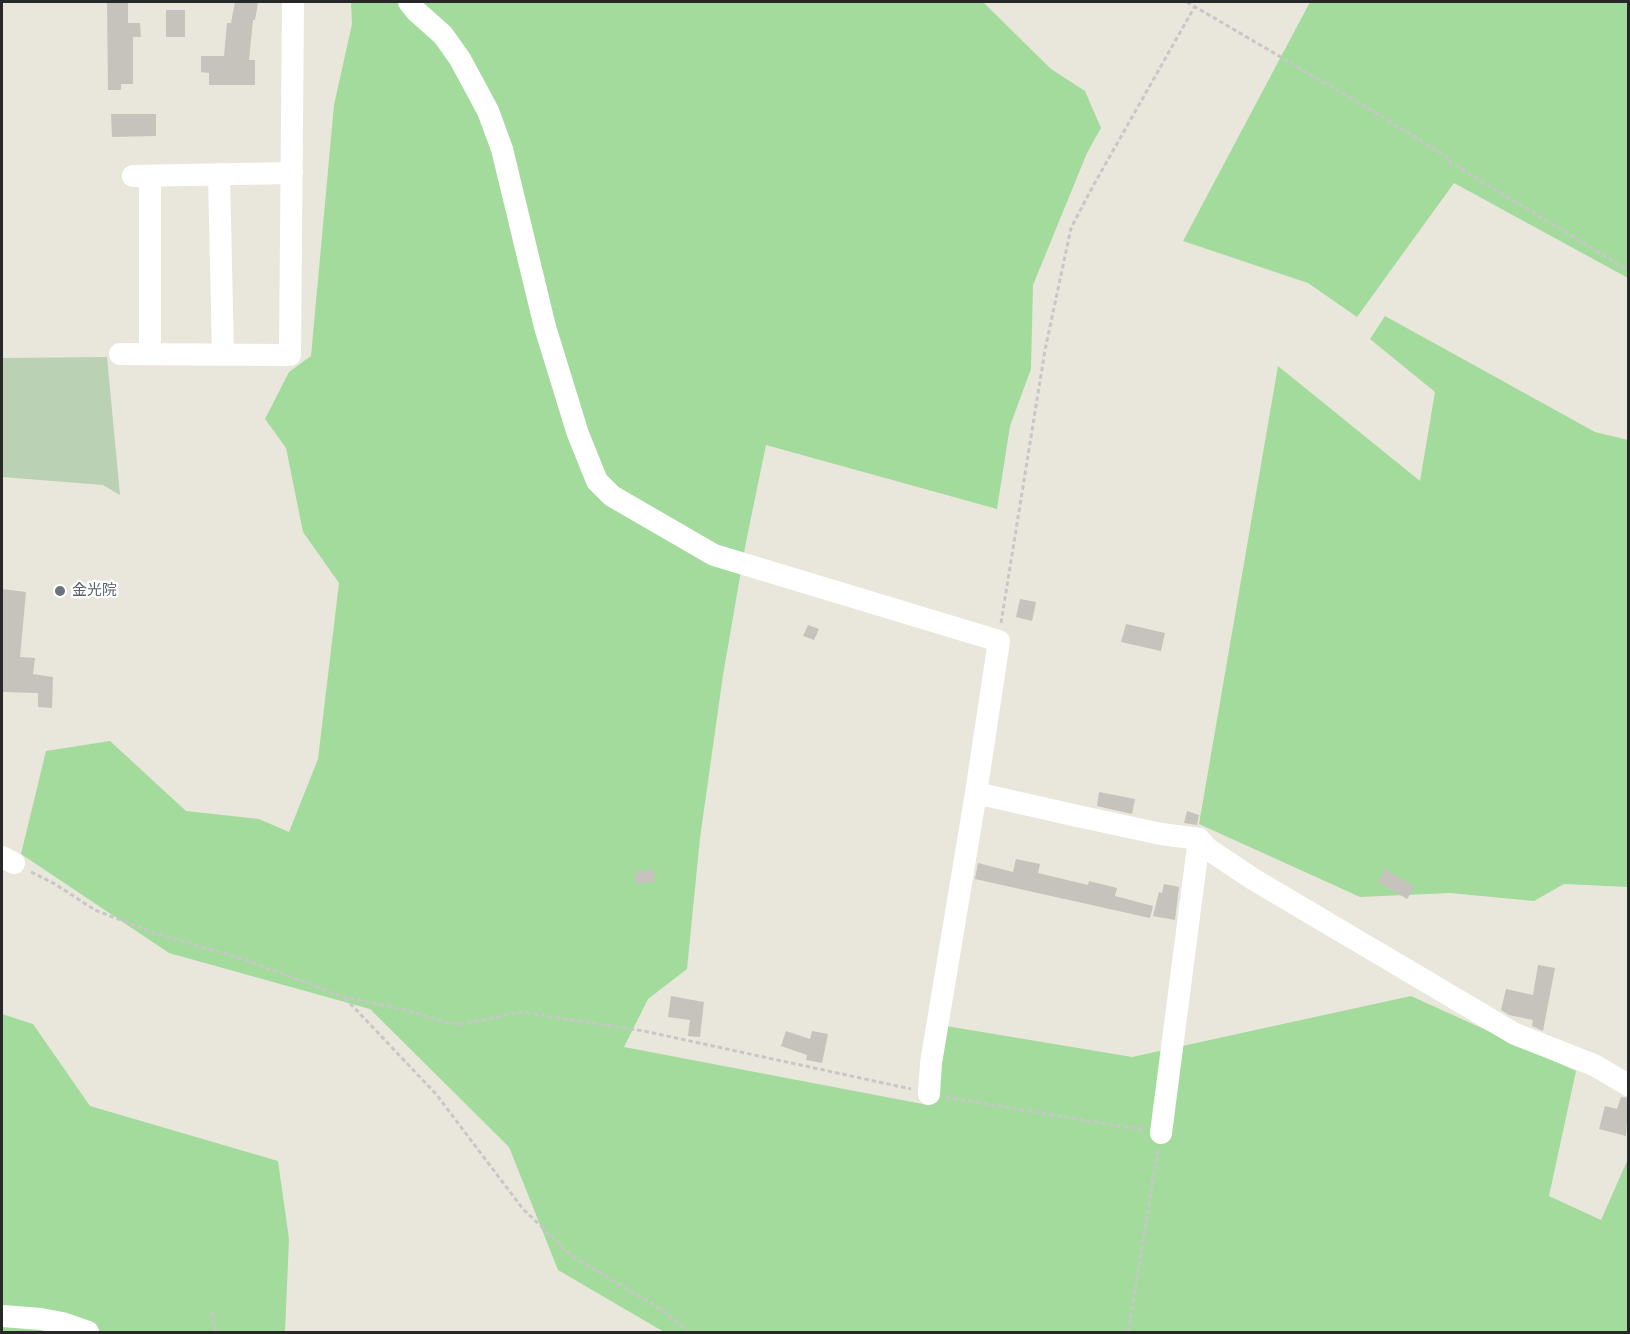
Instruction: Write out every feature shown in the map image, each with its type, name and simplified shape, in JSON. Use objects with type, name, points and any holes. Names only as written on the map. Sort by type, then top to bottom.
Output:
[{"type":"street","points":[[120,354],[290,355],[293,2]]},
{"type":"street","points":[[409,2],[443,35],[488,111],[502,149],[545,327],[578,434],[597,481],[612,496],[714,555],[999,641],[931,1063],[929,1094]]},
{"type":"street","points":[[150,354],[142,176],[292,173]]},
{"type":"street","points":[[219,174],[223,355]]},
{"type":"street","points":[[975,793],[1095,820],[1199,839],[1208,849],[1253,879],[1499,1025],[1515,1034],[1594,1065],[1629,1085]]},
{"type":"street","points":[[1161,1133],[1199,839]]},
{"type":"street","points":[[2,1316],[63,1323],[88,1332]]},
{"type":"path","points":[[1187,2],[1366,107],[1447,157],[1448,161],[1629,270]]},
{"type":"path","points":[[999,641],[1045,351],[1071,228],[1195,6]]},
{"type":"path","points":[[8,860],[55,884],[95,910],[154,933],[243,959],[344,997],[410,1011],[448,1023],[462,1024],[521,1012],[644,1031],[896,1084],[929,1094],[1161,1133],[1128,1332]]},
{"type":"path","points":[[344,997],[436,1095],[523,1209],[572,1256],[662,1310],[689,1332]]},
{"type":"path","points":[[211,1312],[216,1332]]},
{"type":"green space","points":[[351,2],[983,2],[1051,69],[1085,91],[1101,128],[1087,153],[1033,285],[1031,369],[1010,426],[997,509],[766,445],[746,542],[723,675],[700,838],[687,969],[648,999],[624,1047],[928,1105],[946,1026],[1132,1057],[1411,996],[1576,1071],[1549,1196],[1601,1220],[1628,1159],[1628,1332],[664,1332],[558,1270],[509,1147],[370,1009],[169,953],[21,854],[46,751],[110,741],[186,811],[259,819],[289,832],[318,759],[339,583],[303,532],[286,448],[265,419],[289,372],[311,356],[334,105],[352,24]]},
{"type":"green space","points":[[1310,2],[1628,2],[1628,278],[1454,183],[1357,317],[1308,283],[1183,241]]},
{"type":"green space","points":[[1385,316],[1595,432],[1628,440],[1628,887],[1564,884],[1534,901],[1450,893],[1360,897],[1199,824],[1278,366],[1420,481],[1435,392],[1370,339]]},
{"type":"green space","points":[[107,357],[120,495],[103,485],[2,477],[2,358]]},
{"type":"green space","points":[[2,1014],[33,1024],[90,1106],[278,1161],[289,1239],[285,1332],[2,1332]]},
{"type":"building","points":[[107,2],[128,2],[128,23],[140,23],[141,37],[133,37],[133,84],[121,84],[121,90],[108,90]]},
{"type":"building","points":[[235,2],[258,2],[255,20],[253,20],[249,60],[255,60],[255,85],[209,85],[209,73],[201,72],[201,56],[224,56],[227,23],[231,23]]},
{"type":"building","points":[[166,10],[185,10],[185,37],[166,37]]},
{"type":"building","points":[[111,114],[156,114],[156,136],[112,137]]},
{"type":"building","points":[[2,589],[26,592],[20,657],[35,658],[33,674],[53,677],[52,708],[38,707],[38,693],[2,692]]},
{"type":"building","points":[[1020,599],[1036,602],[1032,621],[1016,617]]},
{"type":"building","points":[[1126,624],[1165,633],[1161,651],[1121,642]]},
{"type":"building","points":[[808,625],[819,629],[814,640],[803,636]]},
{"type":"building","points":[[1099,792],[1135,799],[1132,814],[1097,806]]},
{"type":"building","points":[[1187,811],[1199,815],[1197,825],[1184,823]]},
{"type":"building","points":[[1016,859],[1040,864],[1038,873],[1088,885],[1089,881],[1117,888],[1115,896],[1153,906],[1150,918],[975,879],[978,863],[1013,872]]},
{"type":"building","points":[[654,869],[655,882],[636,884],[635,872]]},
{"type":"building","points":[[1385,869],[1415,887],[1407,899],[1378,882]]},
{"type":"building","points":[[1164,884],[1179,887],[1175,920],[1153,916],[1159,892],[1162,893]]},
{"type":"building","points":[[1538,965],[1555,968],[1543,1031],[1532,1026],[1533,1020],[1509,1015],[1501,1010],[1506,989],[1533,995]]},
{"type":"building","points":[[671,996],[704,1002],[700,1037],[688,1036],[690,1020],[668,1017]]},
{"type":"building","points":[[786,1031],[810,1039],[812,1031],[828,1034],[822,1063],[806,1060],[807,1055],[781,1046]]},
{"type":"building","points":[[1621,1097],[1629,1098],[1626,1136],[1599,1129],[1605,1106],[1617,1109]]},
{"type":"place","name":"金光院","points":[[60,591]]}]
